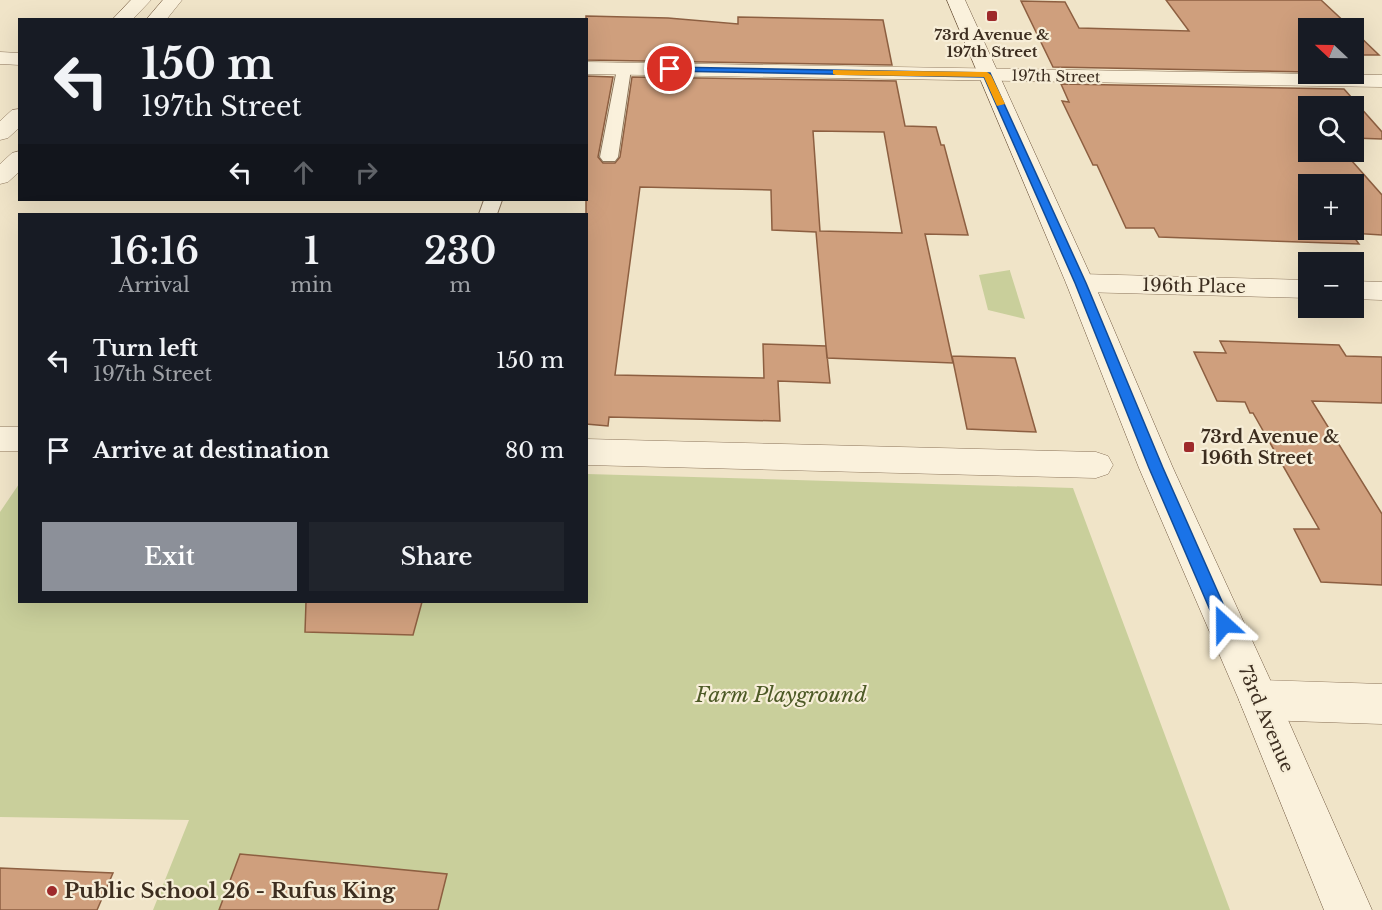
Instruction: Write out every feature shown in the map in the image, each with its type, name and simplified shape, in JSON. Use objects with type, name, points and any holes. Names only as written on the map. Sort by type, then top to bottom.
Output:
[{"type":"street","points":[[123,18],[142,0]]},
{"type":"street","points":[[157,18],[173,0]]},
{"type":"street","name":"73rd Avenue","points":[[956,0],[1080,283],[1156,468],[1259,700],[1348,910]]},
{"type":"street","points":[[0,58],[18,59]]},
{"type":"street","name":"197th Street","points":[[588,68],[1382,81]]},
{"type":"street","points":[[0,133],[18,117]]},
{"type":"street","points":[[0,177],[18,160]]},
{"type":"street","name":"196th Place","points":[[1080,283],[1298,289]]},
{"type":"street","points":[[1364,290],[1382,291]]},
{"type":"street","points":[[0,439],[18,439]]},
{"type":"street","points":[[588,452],[1096,465]]},
{"type":"street","points":[[1259,700],[1382,704]]},
{"type":"lane","points":[[609,157],[624,69]]},
{"type":"green space","points":[[1010,270],[1025,319],[988,310],[979,275]]},
{"type":"green space","name":"Farm Playground","points":[[588,474],[1073,488],[1230,910],[153,910],[189,820],[0,817],[0,512],[18,485],[18,603],[588,603]]},
{"type":"building","points":[[1166,0],[1321,0],[1340,18],[1298,18],[1298,72],[1053,67],[1021,1],[1065,2],[1079,28],[1189,31]]},
{"type":"building","points":[[586,16],[668,18],[738,24],[738,17],[883,20],[892,65],[588,60],[588,18]]},
{"type":"building","points":[[1364,41],[1379,55],[1364,55]]},
{"type":"building","points":[[588,76],[613,77],[598,157],[603,163],[615,163],[620,157],[632,77],[896,81],[905,126],[936,127],[941,145],[944,145],[968,235],[925,234],[953,363],[827,358],[830,383],[778,381],[780,421],[609,417],[608,426],[588,424],[588,213],[586,213],[586,201],[588,201]],"holes":[[[813,131],[884,132],[902,233],[820,231]],[[640,187],[771,190],[772,230],[816,232],[826,346],[763,344],[764,378],[615,375]]]},
{"type":"building","points":[[1061,84],[1344,89],[1350,96],[1298,96],[1298,162],[1353,162],[1363,174],[1298,174],[1298,240],[1356,240],[1359,244],[1159,237],[1154,228],[1126,228],[1097,165],[1093,165],[1062,101],[1069,102]]},
{"type":"building","points":[[1364,112],[1382,132],[1382,139],[1364,138]]},
{"type":"building","points":[[1364,175],[1382,195],[1382,235],[1364,234]]},
{"type":"building","points":[[1220,341],[1339,345],[1346,356],[1382,357],[1382,403],[1312,401],[1382,514],[1382,585],[1321,582],[1294,529],[1319,529],[1253,413],[1250,413],[1245,402],[1217,401],[1194,352],[1226,353]]},
{"type":"building","points":[[952,356],[1015,358],[1036,432],[967,429]]},
{"type":"building","points":[[306,603],[422,603],[413,635],[305,632]]},
{"type":"building","points":[[240,854],[447,874],[438,910],[219,910]]},
{"type":"building","name":"Public School 26 - Rufus King","points":[[0,868],[113,873],[97,910],[0,910]]},
{"type":"slow traffic","points":[[836,72],[987,75],[1000,104]]},
{"type":"place","name":"73rd Avenue & 197th Street","points":[[992,16]]},
{"type":"place","name":"73rd Avenue & 196th Street","points":[[1189,447]]},
{"type":"place","name":"Public School 26 - Rufus King","points":[[52,891]]},
{"type":"route","points":[[670,69],[987,75],[1080,283],[1156,468],[1224,624]]}]
